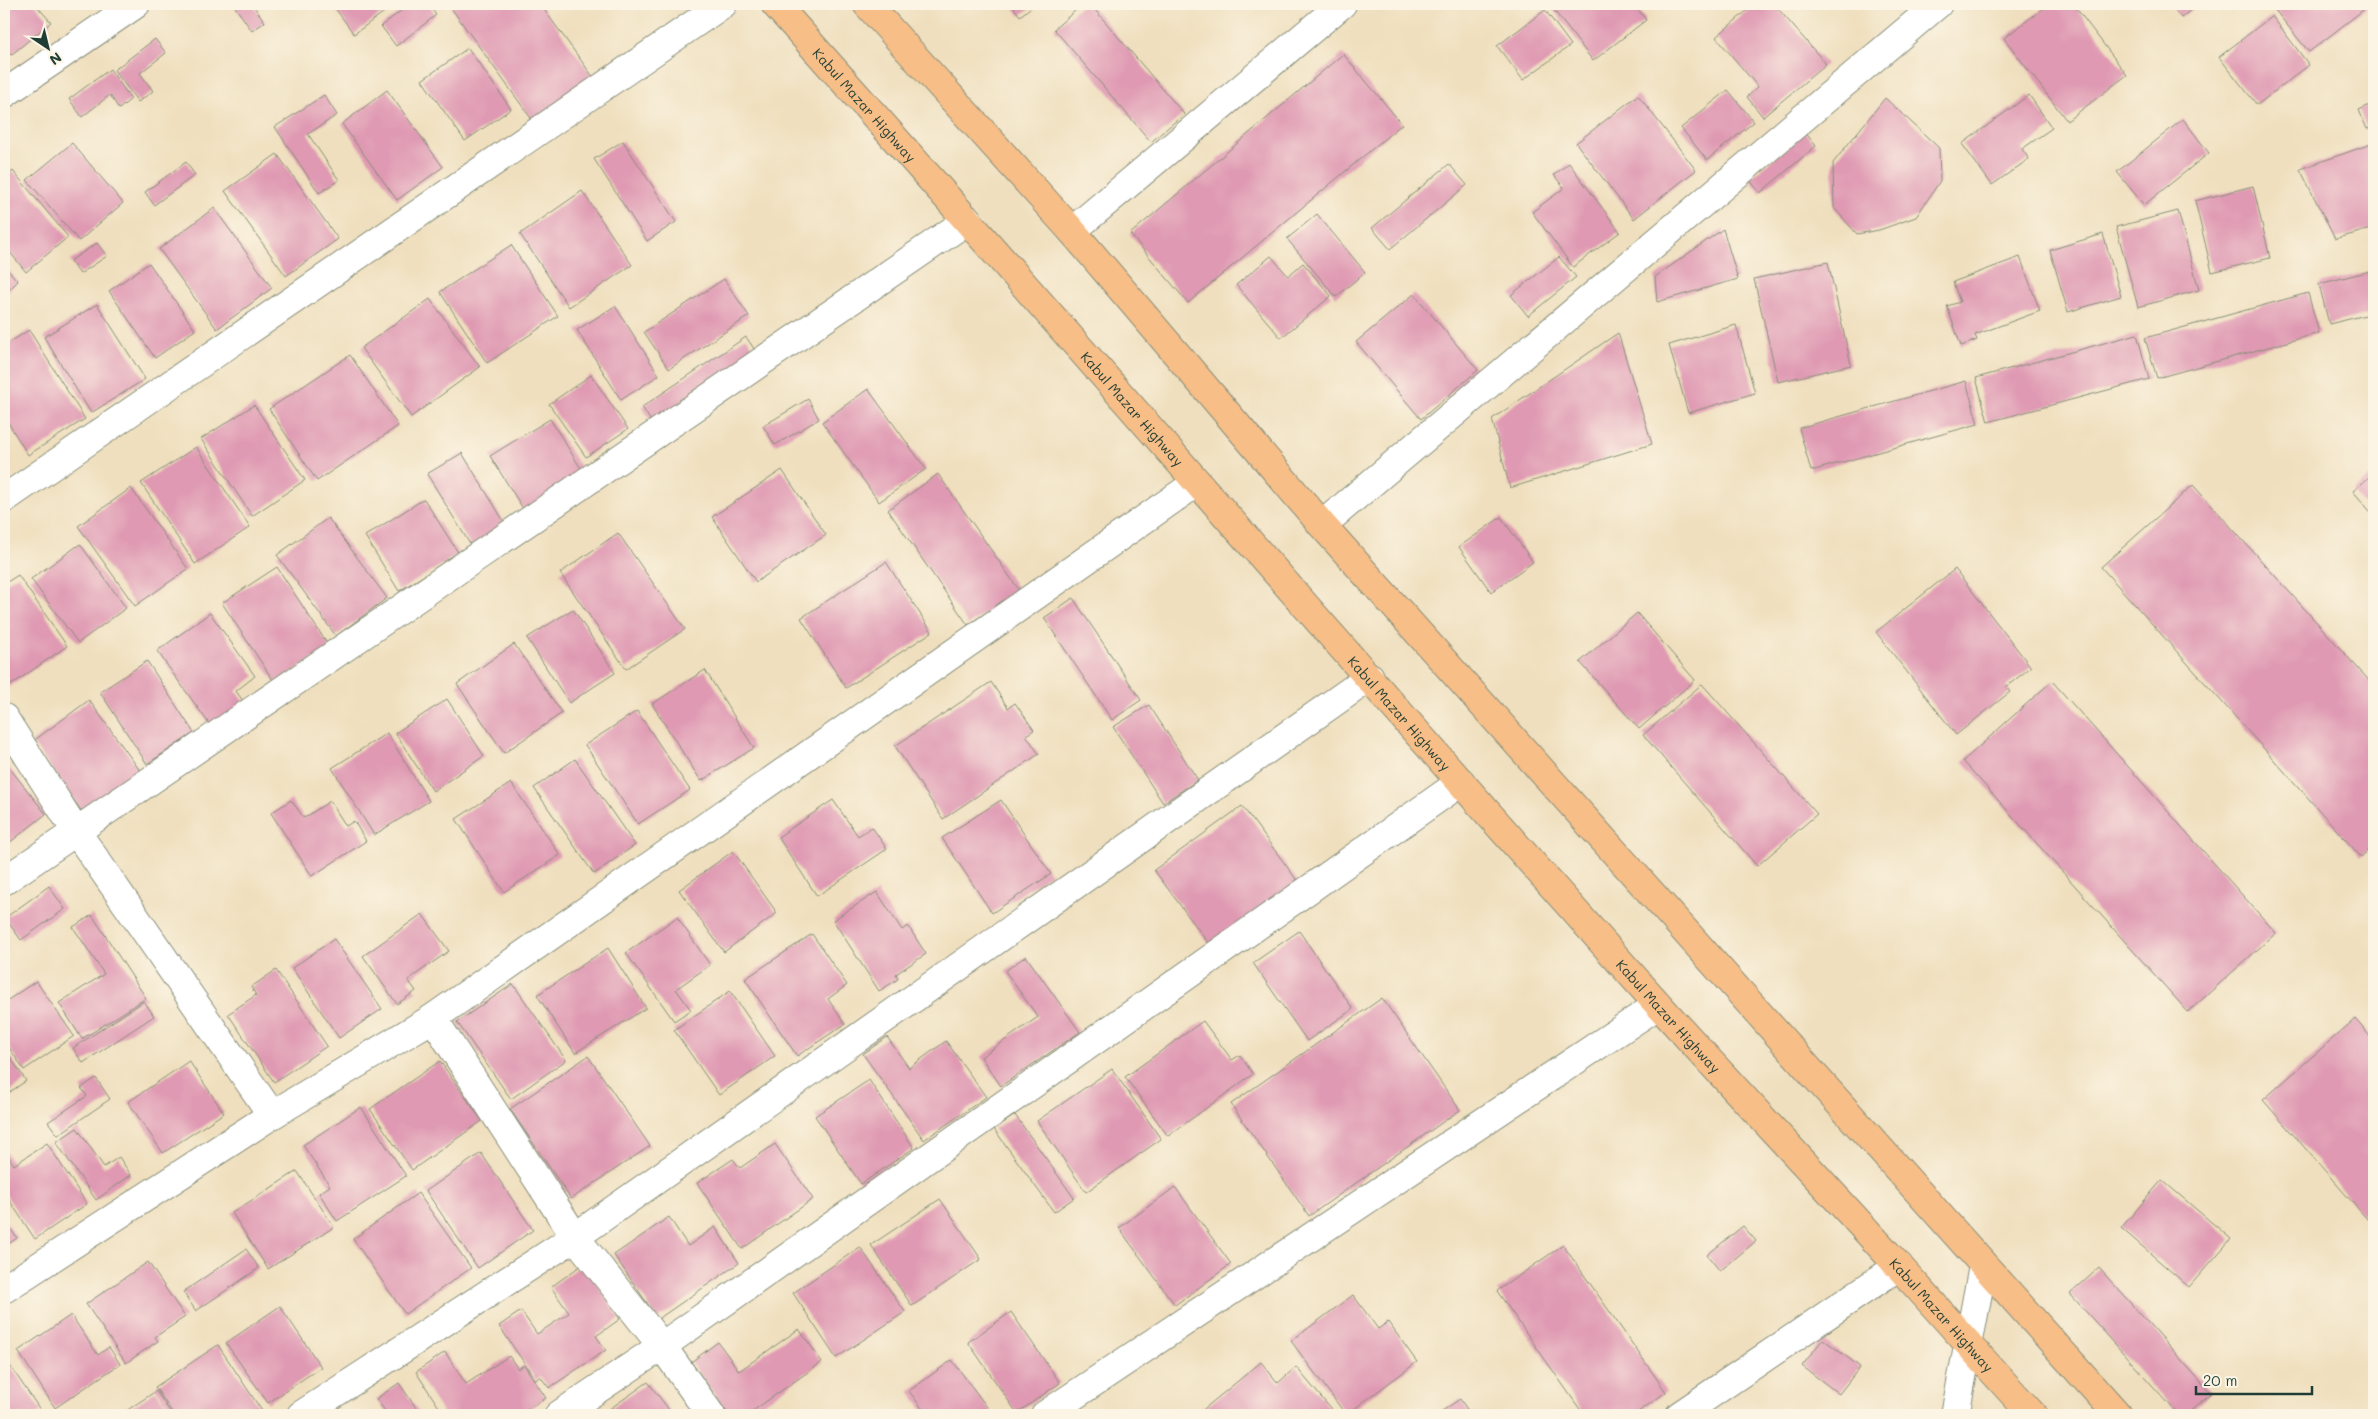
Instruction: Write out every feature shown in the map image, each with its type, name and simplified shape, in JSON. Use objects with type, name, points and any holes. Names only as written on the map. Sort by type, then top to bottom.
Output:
[{"type":"highway","name":"Kabul Mazar Highway","points":[[775,4],[968,220],[1196,483],[1370,677],[1658,1005],[1899,1266],[1967,1344],[2033,1415]]},
{"type":"highway","points":[[868,4],[1072,231],[1322,525],[2118,1415]]},
{"type":"street","points":[[4,94],[136,4]]},
{"type":"street","points":[[4,499],[723,4]]},
{"type":"street","points":[[1072,231],[1342,4]]},
{"type":"street","points":[[1322,525],[1938,4]]},
{"type":"street","points":[[4,881],[968,220]]},
{"type":"street","points":[[4,1289],[272,1115],[432,1018],[1196,483]]},
{"type":"street","points":[[301,1415],[575,1237],[1370,677]]},
{"type":"street","points":[[4,718],[76,831],[272,1115]]},
{"type":"street","points":[[559,1415],[662,1346],[1461,782]]},
{"type":"street","points":[[1045,1415],[1658,1005]]},
{"type":"street","points":[[432,1018],[575,1237],[662,1346],[711,1415]]},
{"type":"street","points":[[1680,1415],[1899,1266]]},
{"type":"street","points":[[1955,1415],[1983,1266]]},
{"type":"building","points":[[4,4],[35,4],[51,22],[11,55],[4,46]]},
{"type":"building","points":[[233,4],[252,4],[265,22],[252,31]]},
{"type":"building","points":[[332,4],[395,4],[354,34]]},
{"type":"building","points":[[410,4],[428,4],[436,15],[396,46],[381,26]]},
{"type":"building","points":[[456,4],[540,4],[596,81],[536,125],[451,8]]},
{"type":"building","points":[[1011,4],[1035,4],[1020,16]]},
{"type":"building","points":[[1083,4],[1090,4],[1184,114],[1151,142],[1054,29]]},
{"type":"building","points":[[1549,4],[1634,4],[1646,20],[1593,61]]},
{"type":"building","points":[[1755,4],[1774,4],[1826,64],[1763,117],[1747,97],[1758,87],[1716,37]]},
{"type":"building","points":[[2049,4],[2073,4],[2127,75],[2067,121],[2004,38]]},
{"type":"building","points":[[2169,4],[2198,4],[2181,18]]},
{"type":"building","points":[[2270,4],[2371,4],[2309,52]]},
{"type":"building","points":[[1545,10],[1571,45],[1523,80],[1497,46]]},
{"type":"building","points":[[2272,16],[2309,65],[2257,105],[2219,57]]},
{"type":"building","points":[[155,39],[166,53],[140,73],[153,91],[138,102],[114,70]]},
{"type":"building","points":[[468,48],[511,109],[465,141],[422,80]]},
{"type":"building","points":[[1343,54],[1402,124],[1188,303],[1130,234]]},
{"type":"building","points":[[110,69],[131,99],[119,109],[110,95],[82,117],[69,99]]},
{"type":"building","points":[[387,90],[443,167],[397,200],[342,124]]},
{"type":"building","points":[[1728,90],[1754,122],[1707,160],[1681,128]]},
{"type":"building","points":[[324,95],[337,115],[308,134],[339,180],[319,193],[275,127]]},
{"type":"building","points":[[1638,95],[1696,170],[1634,219],[1576,143]]},
{"type":"building","points":[[2029,95],[2052,128],[2022,149],[2029,159],[1992,185],[1962,144]]},
{"type":"building","points":[[1885,98],[1939,148],[1940,181],[1916,217],[1879,230],[1857,234],[1834,208],[1833,163]]},
{"type":"building","points":[[2374,103],[2374,125],[2367,129],[2359,110]]},
{"type":"building","points":[[2183,119],[2209,153],[2144,205],[2117,172]]},
{"type":"building","points":[[1805,132],[1816,146],[1760,193],[1749,179]]},
{"type":"building","points":[[623,141],[676,222],[647,241],[594,159]]},
{"type":"building","points":[[72,143],[123,203],[79,241],[27,180]]},
{"type":"building","points":[[2374,143],[2374,228],[2335,239],[2300,169]]},
{"type":"building","points":[[277,154],[338,239],[286,276],[225,191]]},
{"type":"building","points":[[186,162],[195,175],[154,205],[145,192]]},
{"type":"building","points":[[1569,163],[1620,232],[1573,267],[1532,212],[1564,188],[1554,175]]},
{"type":"building","points":[[1449,164],[1467,185],[1390,249],[1372,228]]},
{"type":"building","points":[[13,171],[68,237],[26,272],[4,245],[4,179]]},
{"type":"building","points":[[2253,186],[2270,258],[2212,272],[2195,201]]},
{"type":"building","points":[[582,191],[632,265],[569,307],[520,234]]},
{"type":"building","points":[[214,208],[272,288],[217,329],[159,249]]},
{"type":"building","points":[[2178,211],[2199,290],[2138,307],[2116,227]]},
{"type":"building","points":[[1317,214],[1365,272],[1336,297],[1287,239]]},
{"type":"building","points":[[1723,229],[1738,279],[1657,302],[1655,277]]},
{"type":"building","points":[[2103,234],[2121,296],[2068,312],[2050,250]]},
{"type":"building","points":[[97,243],[107,256],[80,274],[70,261]]},
{"type":"building","points":[[511,245],[558,316],[487,363],[440,292]]},
{"type":"building","points":[[1271,256],[1288,276],[1303,263],[1331,296],[1281,338],[1236,285]]},
{"type":"building","points":[[1559,257],[1576,277],[1528,316],[1511,295]]},
{"type":"building","points":[[2020,257],[2040,311],[1975,335],[1977,340],[1961,346],[1947,306],[1960,302],[1953,282]]},
{"type":"building","points":[[1828,262],[1851,365],[1778,382],[1754,279]]},
{"type":"building","points":[[149,263],[195,330],[155,358],[109,291]]},
{"type":"building","points":[[4,266],[18,281],[4,295]]},
{"type":"building","points":[[2374,270],[2374,313],[2329,324],[2319,284]]},
{"type":"building","points":[[724,279],[749,316],[669,369],[644,332]]},
{"type":"building","points":[[2308,293],[2319,333],[2157,378],[2145,338]]},
{"type":"building","points":[[1414,294],[1478,370],[1421,419],[1356,342]]},
{"type":"building","points":[[430,299],[480,367],[411,417],[361,348]]},
{"type":"building","points":[[97,304],[145,379],[91,413],[44,337]]},
{"type":"building","points":[[615,306],[659,375],[621,400],[577,330]]},
{"type":"building","points":[[1736,325],[1755,393],[1688,413],[1669,345]]},
{"type":"building","points":[[29,330],[85,419],[28,455],[4,416],[4,346]]},
{"type":"building","points":[[1618,333],[1652,444],[1510,488],[1492,419]]},
{"type":"building","points":[[2137,334],[2149,379],[1988,422],[1976,378]]},
{"type":"building","points":[[746,337],[759,356],[654,426],[642,407]]},
{"type":"building","points":[[350,355],[398,426],[317,481],[269,409]]},
{"type":"building","points":[[591,375],[628,429],[586,457],[549,404]]},
{"type":"building","points":[[1966,381],[1978,424],[1811,471],[1799,428]]},
{"type":"building","points":[[868,389],[926,469],[879,502],[822,422]]},
{"type":"building","points":[[808,399],[819,419],[775,445],[763,426]]},
{"type":"building","points":[[254,405],[305,480],[252,516],[201,439]]},
{"type":"building","points":[[550,419],[587,478],[527,515],[490,456]]},
{"type":"building","points":[[196,447],[250,527],[195,564],[141,483]]},
{"type":"building","points":[[462,453],[508,528],[473,549],[427,474]]},
{"type":"building","points":[[782,470],[826,535],[756,582],[712,517]]},
{"type":"building","points":[[2374,473],[2374,516],[2353,491]]},
{"type":"building","points":[[938,474],[1019,590],[968,625],[888,510]]},
{"type":"building","points":[[2193,485],[2374,686],[2374,845],[2361,857],[2101,567]]},
{"type":"building","points":[[131,488],[188,569],[135,606],[78,526]]},
{"type":"building","points":[[424,499],[459,554],[399,591],[365,536]]},
{"type":"building","points":[[1501,517],[1533,562],[1491,592],[1459,547]]},
{"type":"building","points":[[328,518],[387,598],[336,636],[277,555]]},
{"type":"building","points":[[618,533],[685,629],[626,669],[560,573]]},
{"type":"building","points":[[80,544],[126,608],[78,643],[31,579]]},
{"type":"building","points":[[886,562],[932,632],[846,688],[801,618]]},
{"type":"building","points":[[277,567],[330,648],[275,683],[222,603]]},
{"type":"building","points":[[1955,569],[2031,667],[2006,687],[2010,692],[1956,735],[1876,632]]},
{"type":"building","points":[[18,575],[67,646],[4,690],[4,584]]},
{"type":"building","points":[[1073,598],[1141,700],[1112,720],[1044,618]]},
{"type":"building","points":[[573,609],[615,673],[569,703],[527,638]]},
{"type":"building","points":[[210,613],[255,676],[236,691],[248,708],[210,725],[157,651]]},
{"type":"building","points":[[1637,613],[1695,680],[1639,729],[1580,662]]},
{"type":"building","points":[[514,644],[562,713],[504,753],[457,684]]},
{"type":"building","points":[[147,661],[194,733],[147,764],[100,692]]},
{"type":"building","points":[[705,670],[754,748],[701,781],[652,704]]},
{"type":"building","points":[[2052,681],[2276,933],[2188,1012],[1963,761]]},
{"type":"building","points":[[991,682],[1008,708],[1015,703],[1034,730],[1026,735],[1039,754],[943,819],[895,746]]},
{"type":"building","points":[[1702,684],[1817,814],[1757,866],[1643,735]]},
{"type":"building","points":[[447,699],[484,756],[433,791],[395,733]]},
{"type":"building","points":[[89,700],[141,772],[83,813],[32,742]]},
{"type":"building","points":[[1149,705],[1198,780],[1163,803],[1113,727]]},
{"type":"building","points":[[637,711],[690,790],[638,824],[585,745]]},
{"type":"building","points":[[387,733],[429,801],[374,835],[332,768]]},
{"type":"building","points":[[575,759],[635,845],[594,874],[534,788]]},
{"type":"building","points":[[4,761],[46,814],[4,847]]},
{"type":"building","points":[[511,783],[560,855],[504,892],[456,819]]},
{"type":"building","points":[[291,800],[304,818],[330,801],[346,826],[354,821],[366,841],[312,876],[271,813]]},
{"type":"building","points":[[833,800],[858,836],[872,827],[887,849],[817,896],[778,837]]},
{"type":"building","points":[[1001,800],[1051,874],[992,913],[942,838]]},
{"type":"building","points":[[1242,806],[1302,887],[1215,952],[1154,870]]},
{"type":"building","points":[[733,851],[777,913],[724,952],[679,890]]},
{"type":"building","points":[[49,886],[65,909],[21,940],[5,918]]},
{"type":"building","points":[[877,892],[902,930],[908,926],[926,954],[896,974],[898,979],[879,991],[833,920]]},
{"type":"building","points":[[422,914],[449,951],[408,980],[416,991],[397,1004],[363,956]]},
{"type":"building","points":[[92,915],[146,998],[82,1039],[59,1003],[104,974],[73,927]]},
{"type":"building","points":[[677,917],[710,965],[676,989],[691,1010],[674,1021],[626,953]]},
{"type":"building","points":[[1299,931],[1353,1009],[1307,1041],[1253,963]]},
{"type":"building","points":[[812,934],[847,985],[828,999],[845,1024],[797,1056],[745,979]]},
{"type":"building","points":[[334,939],[382,1009],[339,1038],[292,968]]},
{"type":"building","points":[[608,948],[646,1008],[575,1053],[537,995]]},
{"type":"building","points":[[1026,956],[1080,1032],[1001,1086],[981,1057],[1038,1017],[1005,971]]},
{"type":"building","points":[[276,970],[327,1046],[274,1082],[228,1014],[256,995],[251,987]]},
{"type":"building","points":[[36,981],[74,1036],[24,1070],[4,1040],[4,1000],[5,1002]]},
{"type":"building","points":[[513,984],[566,1060],[511,1099],[457,1022]]},
{"type":"building","points":[[730,991],[775,1056],[719,1095],[674,1030]]},
{"type":"building","points":[[1382,998],[1460,1110],[1309,1216],[1231,1104]]},
{"type":"building","points":[[144,1001],[154,1016],[83,1063],[73,1048]]},
{"type":"building","points":[[2355,1019],[2374,1041],[2374,1227],[2263,1100]]},
{"type":"building","points":[[1203,1021],[1232,1060],[1240,1055],[1253,1074],[1168,1136],[1125,1077]]},
{"type":"building","points":[[887,1037],[909,1068],[946,1041],[986,1097],[924,1140],[863,1054]]},
{"type":"building","points":[[4,1047],[26,1081],[4,1096]]},
{"type":"building","points":[[588,1056],[650,1146],[571,1199],[510,1109]]},
{"type":"building","points":[[189,1061],[224,1113],[163,1153],[128,1102]]},
{"type":"building","points":[[440,1061],[482,1121],[412,1170],[370,1109]]},
{"type":"building","points":[[1112,1069],[1161,1139],[1086,1192],[1037,1121]]},
{"type":"building","points":[[96,1078],[110,1099],[58,1135],[48,1122],[87,1096],[81,1088]]},
{"type":"building","points":[[869,1080],[914,1148],[861,1184],[815,1116]]},
{"type":"building","points":[[361,1107],[406,1176],[337,1221],[319,1193],[330,1186],[303,1145]]},
{"type":"building","points":[[1015,1115],[1074,1198],[1054,1212],[994,1129]]},
{"type":"building","points":[[77,1128],[104,1167],[119,1157],[131,1175],[96,1200],[56,1142]]},
{"type":"building","points":[[47,1143],[87,1204],[35,1239],[4,1192],[4,1149],[14,1165]]},
{"type":"building","points":[[775,1144],[813,1199],[742,1249],[697,1183],[733,1159],[740,1168]]},
{"type":"building","points":[[481,1153],[533,1230],[478,1268],[426,1191]]},
{"type":"building","points":[[297,1171],[334,1227],[268,1269],[232,1213]]},
{"type":"building","points":[[2162,1180],[2231,1239],[2189,1287],[2121,1228]]},
{"type":"building","points":[[1175,1187],[1231,1264],[1175,1305],[1119,1228]]},
{"type":"building","points":[[418,1193],[471,1268],[405,1314],[353,1239]]},
{"type":"building","points":[[940,1199],[981,1259],[912,1306],[871,1245]]},
{"type":"building","points":[[669,1217],[688,1246],[715,1227],[739,1263],[658,1319],[614,1255]]},
{"type":"building","points":[[4,1219],[17,1238],[4,1247]]},
{"type":"building","points":[[1743,1226],[1756,1241],[1720,1271],[1707,1255]]},
{"type":"building","points":[[1563,1245],[1666,1392],[1634,1415],[1584,1415],[1497,1291]]},
{"type":"building","points":[[860,1247],[905,1312],[836,1358],[793,1293]]},
{"type":"building","points":[[246,1249],[259,1268],[196,1311],[183,1292]]},
{"type":"building","points":[[148,1262],[185,1317],[155,1337],[158,1341],[126,1363],[86,1304]]},
{"type":"building","points":[[583,1264],[620,1319],[596,1336],[606,1350],[549,1388],[540,1376],[536,1380],[499,1326],[521,1311],[537,1334],[569,1313],[551,1287]]},
{"type":"building","points":[[2099,1268],[2211,1393],[2186,1415],[2179,1415],[2070,1294]]},
{"type":"building","points":[[1353,1295],[1378,1329],[1388,1322],[1417,1362],[1346,1415],[1291,1341]]},
{"type":"building","points":[[280,1306],[321,1367],[268,1403],[226,1343]]},
{"type":"building","points":[[1011,1312],[1060,1383],[1017,1413],[968,1342]]},
{"type":"building","points":[[71,1315],[98,1355],[109,1347],[120,1364],[55,1408],[18,1351]]},
{"type":"building","points":[[799,1329],[822,1362],[747,1415],[729,1415],[691,1362],[718,1342],[739,1371]]},
{"type":"building","points":[[1823,1339],[1860,1367],[1839,1394],[1802,1366]]},
{"type":"building","points":[[218,1345],[264,1414],[174,1415],[155,1387]]},
{"type":"building","points":[[445,1352],[466,1384],[509,1356],[518,1369],[524,1365],[546,1398],[519,1415],[444,1415],[416,1372]]},
{"type":"building","points":[[4,1357],[41,1411],[34,1415],[4,1415]]},
{"type":"building","points":[[952,1360],[993,1415],[927,1415],[909,1391]]},
{"type":"building","points":[[1261,1362],[1278,1383],[1296,1367],[1336,1415],[1202,1415],[1199,1413]]},
{"type":"building","points":[[648,1382],[673,1415],[601,1415]]},
{"type":"building","points":[[399,1383],[421,1415],[388,1415],[376,1399]]},
{"type":"building","points":[[156,1391],[172,1415],[120,1415]]},
{"type":"building","points":[[1460,1399],[1471,1415],[1436,1415]]}]
